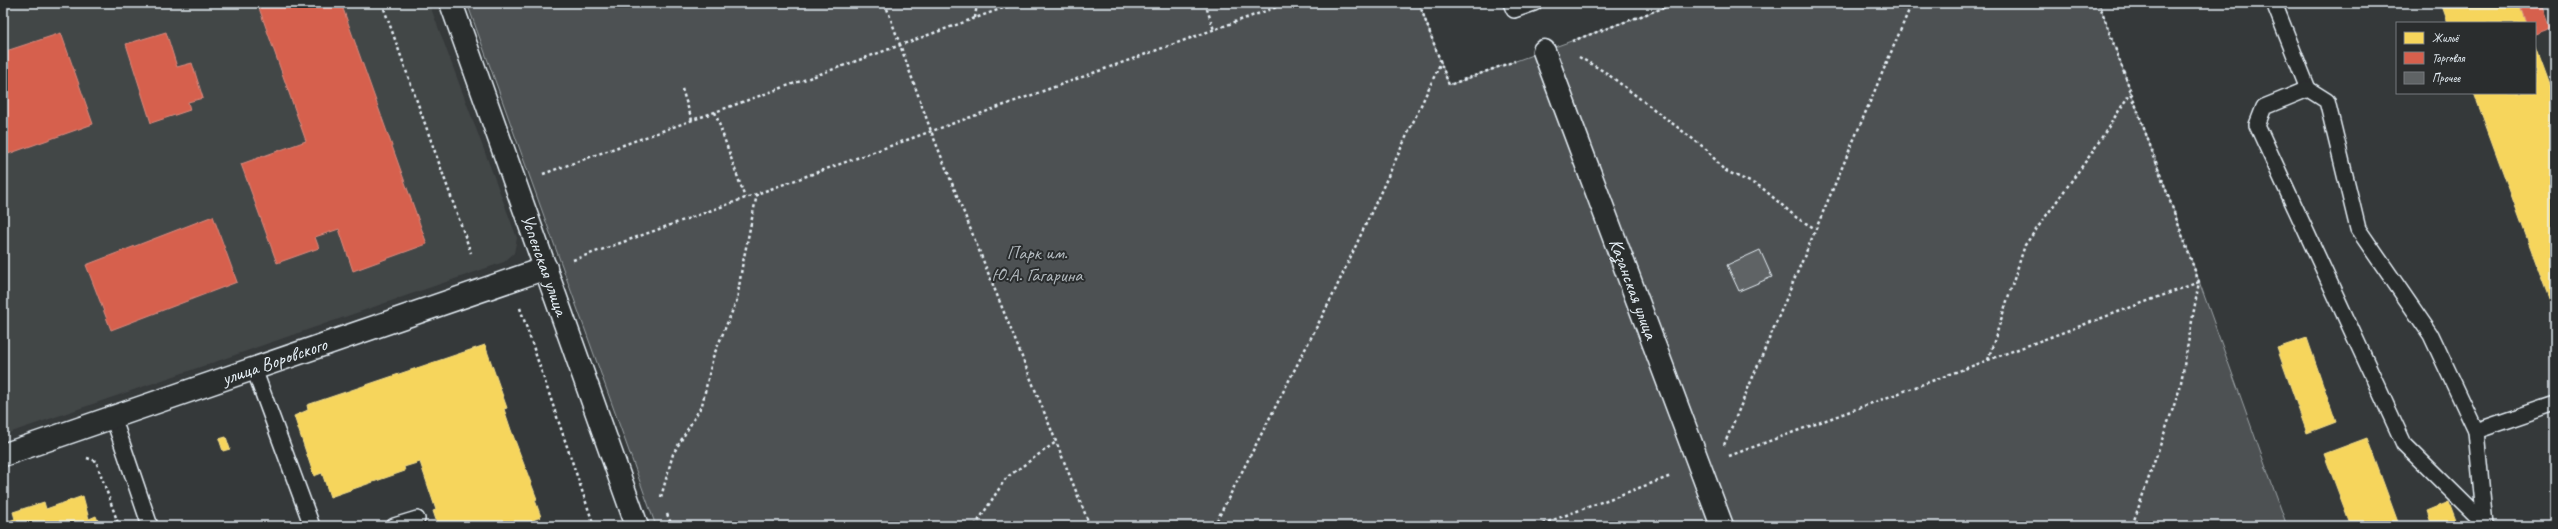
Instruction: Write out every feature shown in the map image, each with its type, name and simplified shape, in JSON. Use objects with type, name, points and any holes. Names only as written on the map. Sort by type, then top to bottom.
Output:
[{"type":"street","name":"Успенская улица","points":[[451,3],[637,526]]},
{"type":"street","name":"Казанская улица","points":[[1544,51],[1708,463],[1722,526]]},
{"type":"street","name":"улица Воровского","points":[[3,455],[546,268]]},
{"type":"lane","points":[[1511,3],[1514,10],[1534,3]]},
{"type":"lane","points":[[2274,3],[2308,89],[2327,101],[2358,229],[2431,335],[2476,431],[2485,525]]},
{"type":"lane","points":[[2308,89],[2264,107],[2257,125],[2404,444],[2485,525]]},
{"type":"lane","points":[[254,369],[312,526]]},
{"type":"lane","points":[[2476,431],[2555,404]]},
{"type":"lane","points":[[113,417],[150,526]]},
{"type":"lane","points":[[394,526],[417,518]]},
{"type":"path","points":[[382,3],[471,253]]},
{"type":"path","points":[[885,3],[930,131],[1090,526]]},
{"type":"path","points":[[974,18],[976,3]]},
{"type":"path","points":[[1001,9],[1003,3]]},
{"type":"path","points":[[538,176],[1017,3]]},
{"type":"path","points":[[1205,3],[1214,30]]},
{"type":"path","points":[[546,268],[1288,3]]},
{"type":"path","points":[[1708,463],[1816,229],[1912,3]]},
{"type":"path","points":[[2099,3],[2199,282],[2180,388],[2132,526]]},
{"type":"path","points":[[1572,53],[1606,72],[1633,92],[1706,149],[1724,170],[1762,187],[1797,218],[1816,229]]},
{"type":"path","points":[[1214,526],[1332,298],[1441,62]]},
{"type":"path","points":[[682,89],[692,120]]},
{"type":"path","points":[[1988,360],[2025,244],[2091,154],[2131,92]]},
{"type":"path","points":[[715,112],[745,198]]},
{"type":"path","points":[[660,495],[673,454],[702,405],[713,357],[737,300],[757,193]]},
{"type":"path","points":[[1537,526],[2199,282]]},
{"type":"path","points":[[520,308],[594,526]]},
{"type":"path","points":[[975,526],[1006,478],[1056,442]]},
{"type":"path","points":[[83,457],[96,461],[119,526]]},
{"type":"shaded area","points":[[3,3],[429,3],[517,238],[514,253],[504,262],[3,435]]},
{"type":"green space","name":"Парк им. Ю.А. Гагарина","points":[[467,3],[1419,3],[1449,85],[1677,3],[2099,3],[2287,526],[656,526]]},
{"type":"building: Жильё","points":[[2441,3],[2519,3],[2526,22],[2448,22]]},
{"type":"building: Жильё","points":[[2536,50],[2555,101],[2555,315],[2474,94],[2536,94]]},
{"type":"building: Жильё","points":[[2307,338],[2336,422],[2307,433],[2277,348]]},
{"type":"building: Жильё","points":[[485,345],[507,408],[504,409],[511,430],[537,499],[535,500],[541,517],[533,520],[535,526],[438,526],[433,511],[436,510],[420,462],[404,467],[405,471],[330,497],[322,473],[314,476],[294,416],[308,410],[307,405]]},
{"type":"building: Жильё","points":[[226,437],[230,449],[223,451],[219,439]]},
{"type":"building: Жильё","points":[[2367,438],[2399,525],[2351,526],[2324,454]]},
{"type":"building: Жильё","points":[[83,496],[89,519],[96,516],[100,526],[3,526],[3,519],[7,518],[9,521],[15,519],[13,512],[44,502],[46,509]]},
{"type":"building: Жильё","points":[[2449,502],[2458,526],[2432,526],[2427,511]]},
{"type":"building: Торговля","points":[[274,3],[341,3],[427,244],[353,271],[339,229],[315,237],[319,248],[277,263],[241,164],[306,141],[259,8]]},
{"type":"building: Торговля","points":[[2519,3],[2542,3],[2551,28],[2536,34],[2536,22],[2526,22]]},
{"type":"building: Торговля","points":[[166,32],[177,67],[192,63],[203,98],[188,102],[190,110],[151,123],[126,44]]},
{"type":"building: Торговля","points":[[61,33],[93,124],[8,154],[3,141],[3,52]]},
{"type":"building: Торговля","points":[[213,216],[237,282],[111,330],[86,265]]},
{"type":"building: Прочее","points":[[1760,250],[1772,277],[1739,291],[1727,265]]}]
